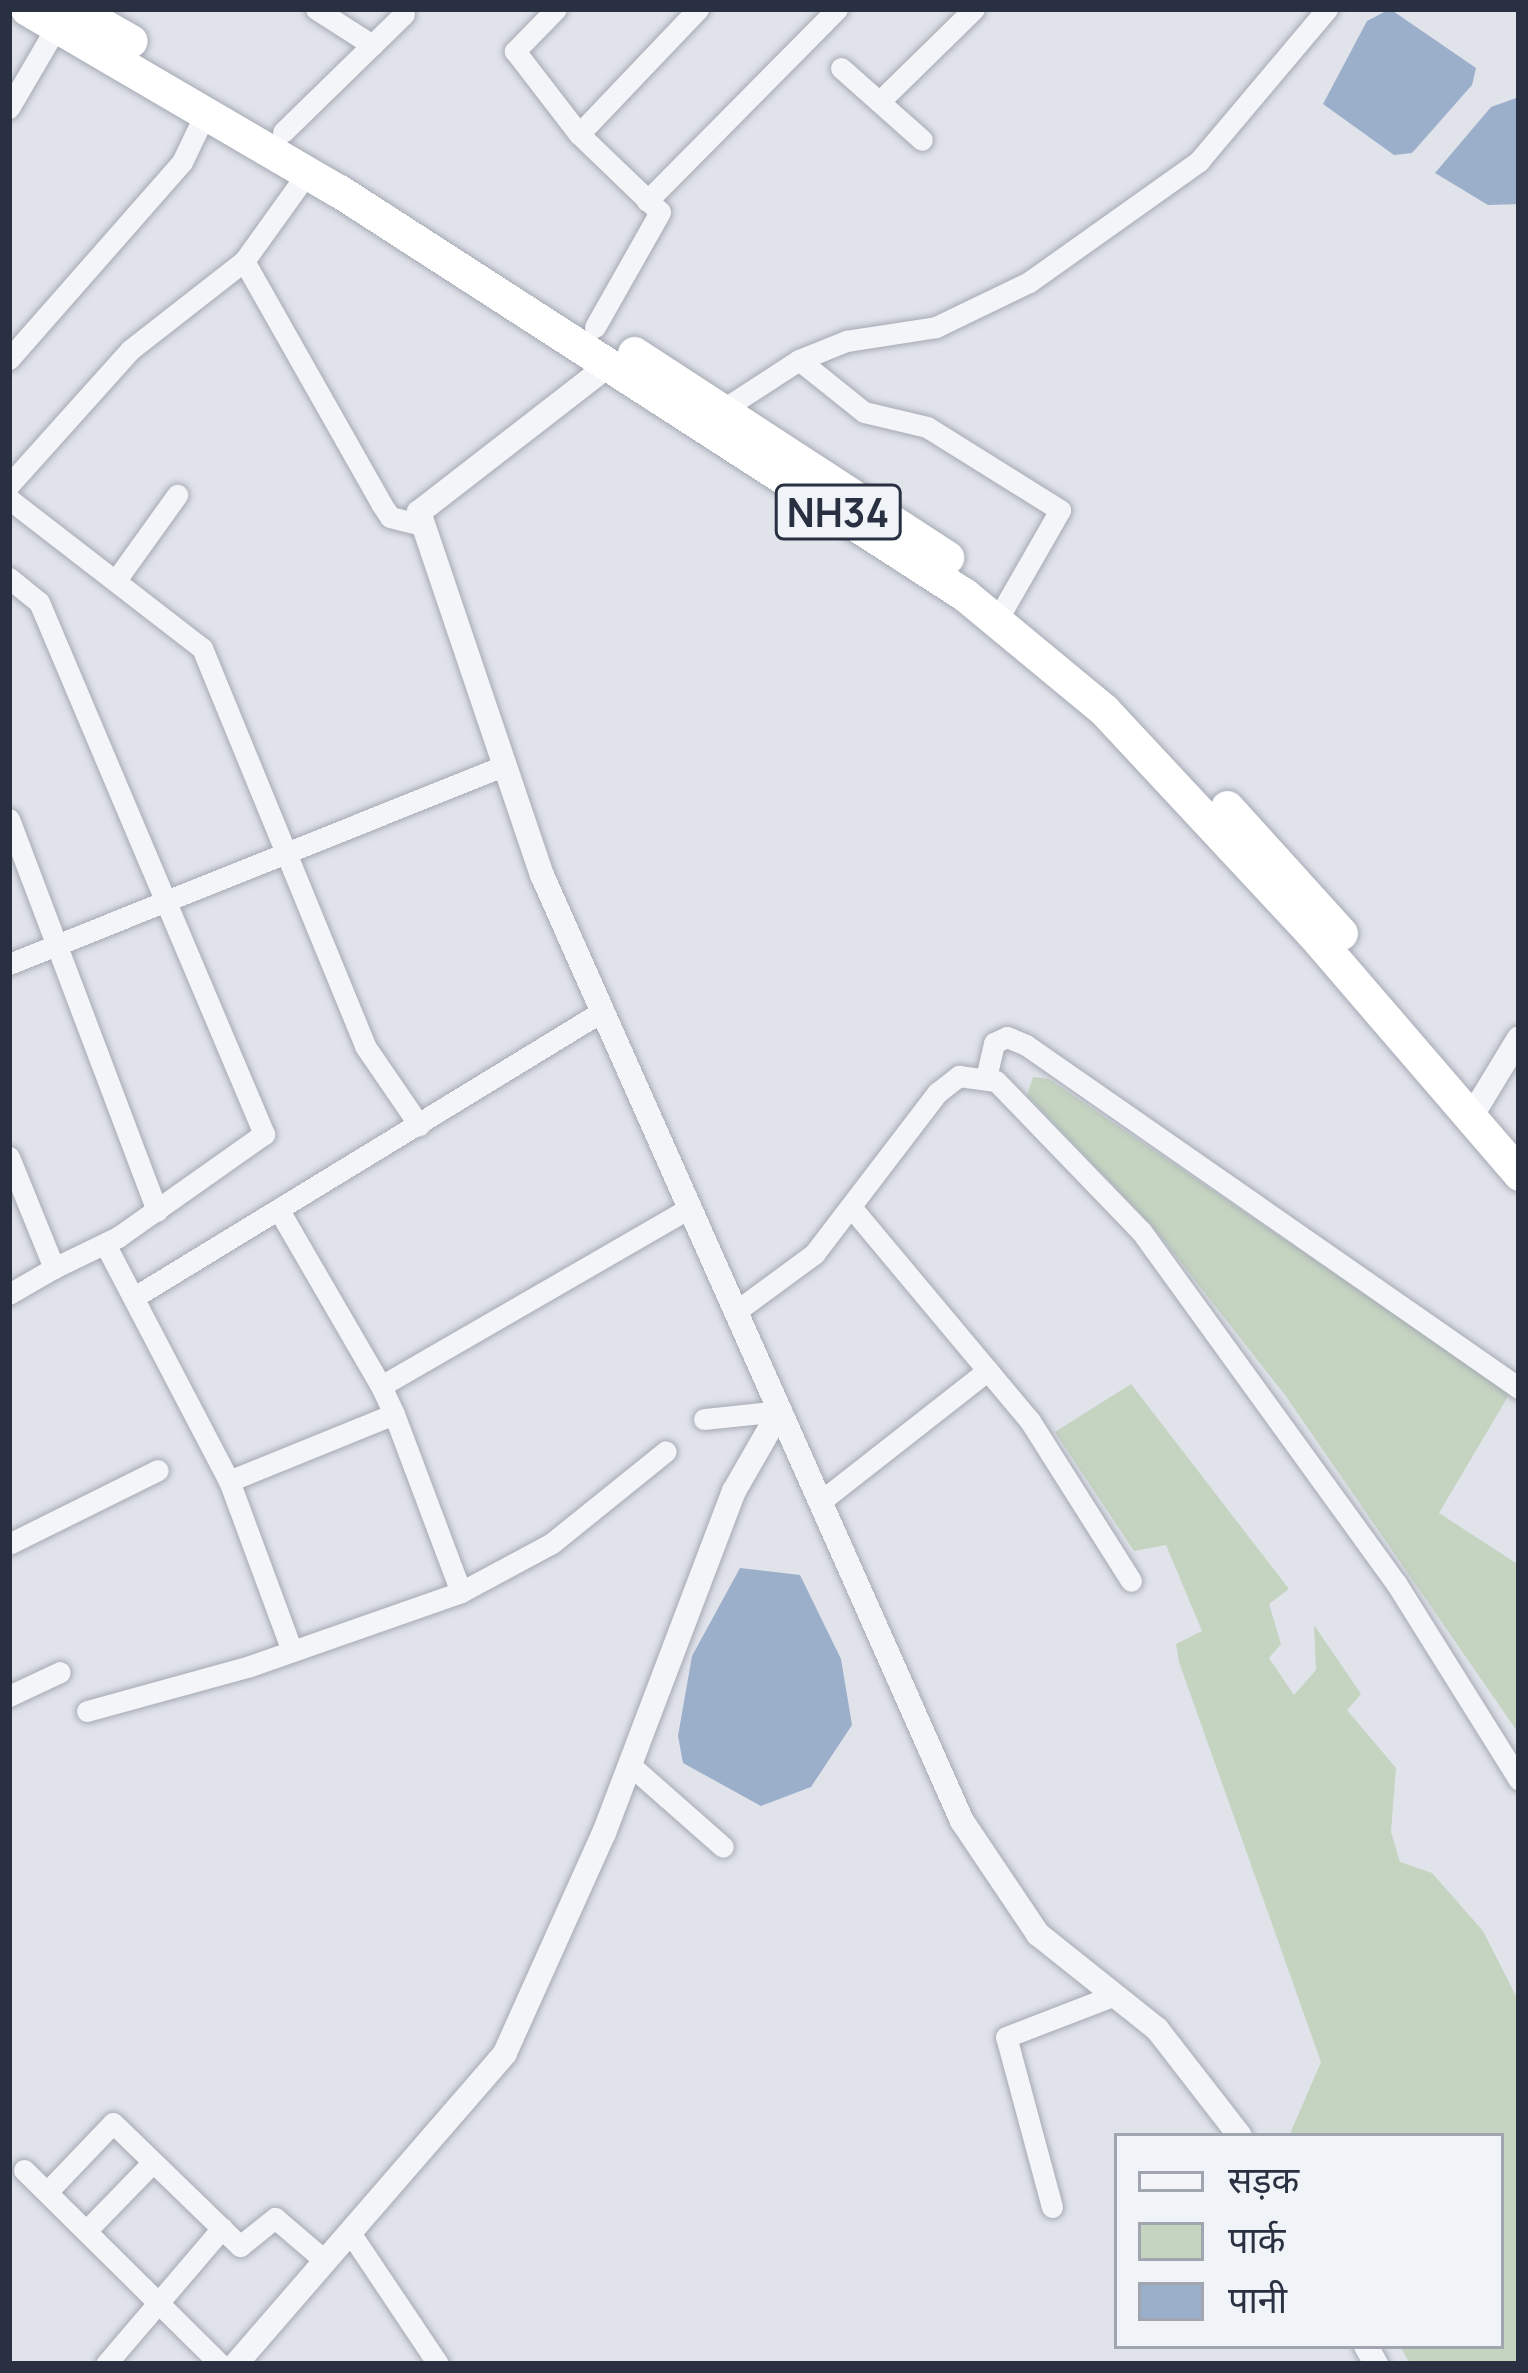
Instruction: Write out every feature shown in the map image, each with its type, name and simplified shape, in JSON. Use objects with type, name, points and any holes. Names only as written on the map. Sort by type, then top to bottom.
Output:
[{"type":"highway","name":"NH34","points":[[27,9],[81,16],[284,132],[722,410],[1003,610],[1104,710],[1477,1109],[1519,1142]]},
{"type":"highway","name":"NH34","points":[[81,16],[206,112],[1003,610]]},
{"type":"highway","name":"NH34","points":[[1477,1109],[1519,1174]]},
{"type":"street","points":[[316,9],[372,45]]},
{"type":"street","points":[[556,9],[515,51],[579,134],[660,212],[595,327]]},
{"type":"street","points":[[579,134],[698,9]]},
{"type":"street","points":[[647,201],[837,9]]},
{"type":"street","points":[[881,100],[974,9]]},
{"type":"street","points":[[722,410],[799,360],[846,341],[936,327],[1029,282],[1199,161],[1327,9]]},
{"type":"street","points":[[284,132],[404,14]]},
{"type":"street","points":[[9,108],[81,16]]},
{"type":"street","points":[[841,68],[922,140]]},
{"type":"street","points":[[9,359],[182,162],[206,112]]},
{"type":"street","points":[[9,485],[130,350],[244,261],[308,172]]},
{"type":"street","points":[[244,261],[382,505],[390,517],[419,524]]},
{"type":"street","points":[[799,360],[864,412],[927,427],[1060,510],[1003,610]]},
{"type":"street","points":[[610,364],[424,505],[419,524],[469,649],[503,766],[601,1012],[962,1821],[1038,1934],[1156,2029],[1238,2133]]},
{"type":"street","points":[[116,580],[177,495]]},
{"type":"street","points":[[9,499],[202,648],[365,1046],[419,1125]]},
{"type":"street","points":[[9,578],[39,602],[264,1134],[105,1244],[9,1294]]},
{"type":"street","points":[[9,964],[282,848],[503,766]]},
{"type":"street","points":[[9,819],[157,1211]]},
{"type":"street","points":[[136,1296],[601,1012]]},
{"type":"street","points":[[986,1078],[994,1043],[1006,1037],[1026,1045],[1519,1388]]},
{"type":"street","points":[[1477,1109],[1519,1038]]},
{"type":"street","points":[[735,1312],[814,1254],[937,1093],[959,1076],[986,1078],[1141,1231],[1396,1583],[1519,1780]]},
{"type":"street","points":[[9,1156],[54,1268]]},
{"type":"street","points":[[851,1207],[988,1370],[1131,1581]]},
{"type":"street","points":[[381,1386],[688,1209]]},
{"type":"street","points":[[280,1212],[381,1386],[460,1592]]},
{"type":"street","points":[[105,1244],[229,1481],[292,1652]]},
{"type":"street","points":[[820,1501],[988,1370]]},
{"type":"street","points":[[704,1418],[780,1411]]},
{"type":"street","points":[[236,2364],[505,2053],[629,1764],[734,1491],[780,1411]]},
{"type":"street","points":[[229,1481],[394,1414]]},
{"type":"street","points":[[87,1712],[292,1652],[460,1592],[552,1543],[666,1450]]},
{"type":"street","points":[[9,1543],[158,1470]]},
{"type":"street","points":[[9,1696],[60,1672]]},
{"type":"street","points":[[629,1764],[723,1847]]},
{"type":"street","points":[[1052,2207],[1006,2037],[1115,1995]]},
{"type":"street","points":[[47,2192],[113,2122],[241,2246],[275,2218],[324,2260]]},
{"type":"street","points":[[86,2231],[153,2162]]},
{"type":"street","points":[[24,2170],[220,2364]]},
{"type":"street","points":[[106,2364],[222,2228]]},
{"type":"street","points":[[349,2231],[438,2364]]},
{"type":"green space","points":[[1033,1077],[1049,1079],[1510,1393],[1439,1513],[1519,1565],[1519,1734],[1285,1395],[1154,1228],[1027,1095]]},
{"type":"green space","points":[[1131,1384],[1289,1589],[1269,1604],[1281,1644],[1269,1658],[1294,1695],[1316,1670],[1314,1625],[1361,1694],[1347,1710],[1396,1768],[1391,1832],[1400,1862],[1432,1873],[1483,1931],[1519,2002],[1519,2364],[1410,2364],[1402,2349],[1504,2349],[1504,2133],[1290,2133],[1321,2062],[1179,1662],[1176,1644],[1202,1631],[1166,1545],[1134,1551],[1055,1432]]},
{"type":"water","points":[[1390,9],[1476,68],[1472,85],[1412,153],[1394,155],[1323,104],[1367,21]]},
{"type":"water","points":[[1519,97],[1519,204],[1488,205],[1435,173],[1491,107]]},
{"type":"water","points":[[740,1568],[800,1575],[841,1659],[852,1725],[811,1787],[761,1806],[683,1763],[678,1736],[692,1656]]}]
